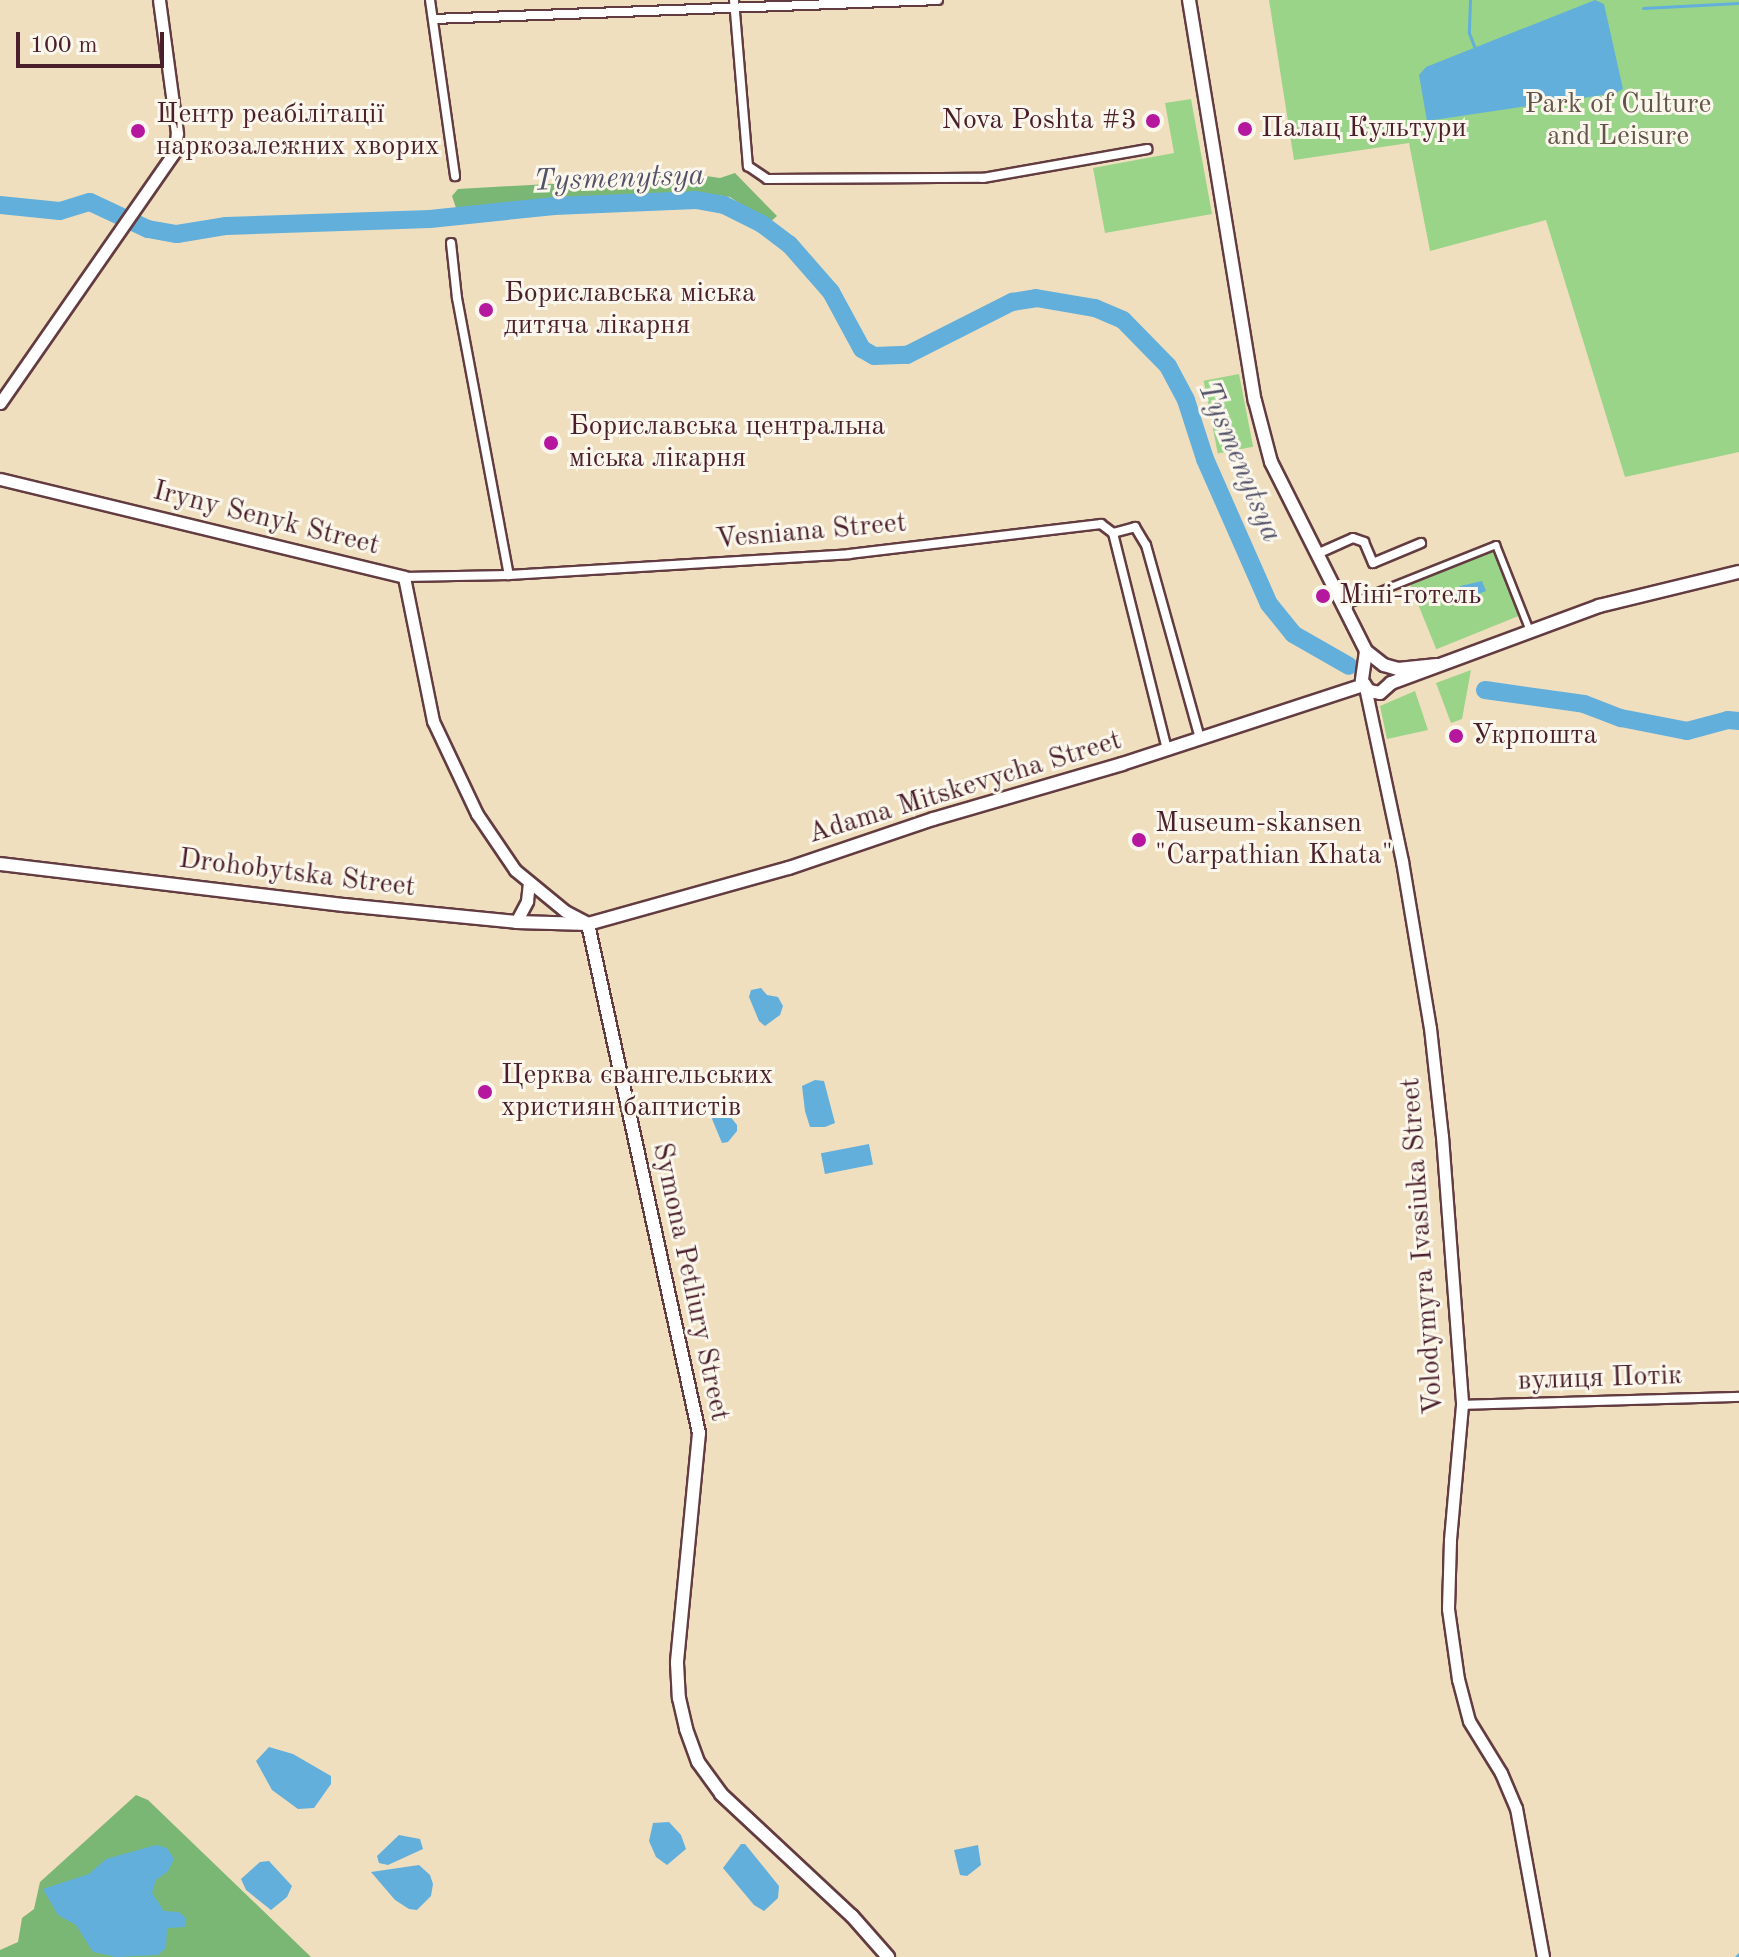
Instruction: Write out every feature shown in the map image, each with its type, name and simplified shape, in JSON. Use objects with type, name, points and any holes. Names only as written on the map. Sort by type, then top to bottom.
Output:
[{"type":"main road","points":[[1189,0],[1265,447],[1366,651],[1390,670],[1391,683]]},
{"type":"main road","points":[[1366,651],[1361,687],[1380,693],[1391,683],[1619,599],[1739,572]]},
{"type":"main road","points":[[1364,671],[1375,663],[1410,669],[1437,665]]},
{"type":"main road","name":"Adama Mitskevycha Street","points":[[588,924],[789,868],[933,819],[1361,687]]},
{"type":"main road","name":"Drohobytska Street","points":[[0,864],[516,922],[588,924]]},
{"type":"main road","name":"Symona Petliury Street","points":[[588,924],[699,1433],[677,1663],[679,1698],[686,1729],[698,1762],[721,1794],[852,1916],[888,1957]]},
{"type":"street","points":[[0,403],[175,151],[177,133],[159,0]]},
{"type":"street","points":[[430,0],[455,176]]},
{"type":"street","points":[[433,19],[735,5],[938,0]]},
{"type":"street","points":[[735,5],[748,166],[767,179],[983,178],[1147,149]]},
{"type":"street","points":[[451,243],[470,377],[509,575]]},
{"type":"street","name":"Iryny Senyk Street","points":[[0,479],[404,577],[433,721],[499,851],[529,883],[565,911],[588,924]]},
{"type":"street","name":"Vesniana Street","points":[[404,577],[509,575],[849,554],[1101,524],[1113,533],[1135,527],[1146,545],[1200,739]]},
{"type":"street","points":[[1113,533],[1167,749]]},
{"type":"street","points":[[1317,554],[1353,538],[1364,542],[1373,563],[1421,543]]},
{"type":"street","points":[[1343,606],[1496,545],[1530,631]]},
{"type":"street","name":"Volodymyra Ivasiuka Street","points":[[1361,687],[1371,712],[1402,861],[1430,1028],[1457,1310],[1462,1405],[1450,1540],[1448,1609],[1458,1679],[1469,1721],[1513,1797],[1543,1957]]},
{"type":"street","points":[[1371,712],[1380,693]]},
{"type":"street","points":[[516,922],[527,901],[529,883]]},
{"type":"street","name":"вулиця Потік","points":[[1462,1405],[1739,1397]]},
{"type":"green space","name":"Park of Culture and Leisure","points":[[1269,0],[1739,0],[1739,452],[1625,477],[1546,220],[1430,251],[1409,143],[1294,160]]},
{"type":"green space","points":[[1191,99],[1212,214],[1105,233],[1093,168],[1174,153],[1165,103]]},
{"type":"green space","points":[[672,171],[720,178],[735,173],[777,216],[769,223],[730,197],[697,192],[554,198],[457,211],[452,196],[458,189],[656,178]]},
{"type":"green space","points":[[1239,374],[1253,447],[1218,454],[1204,381]]},
{"type":"green space","points":[[1495,549],[1522,615],[1436,649],[1410,583]]},
{"type":"green space","points":[[1471,670],[1462,719],[1451,723],[1436,683]]},
{"type":"green space","points":[[1415,691],[1428,730],[1387,739],[1380,706]]},
{"type":"green space","points":[[136,1795],[148,1800],[311,1957],[0,1957],[0,1950],[18,1942],[22,1918],[34,1909],[40,1882]]},
{"type":"water","points":[[1595,0],[1604,4],[1623,89],[1616,93],[1427,121],[1419,75],[1426,67]]},
{"type":"water","points":[[1482,581],[1486,591],[1478,594],[1473,588],[1466,594],[1467,598],[1456,602],[1453,594],[1462,591],[1460,586]]},
{"type":"water","points":[[761,988],[767,995],[778,997],[783,1006],[780,1015],[765,1026],[759,1021],[749,997],[751,990]]},
{"type":"water","points":[[815,1080],[824,1081],[835,1123],[825,1127],[810,1127],[805,1111],[802,1086]]},
{"type":"water","points":[[725,1110],[737,1125],[737,1131],[728,1142],[722,1143],[712,1119],[716,1112]]},
{"type":"water","points":[[869,1144],[873,1165],[825,1174],[821,1153]]},
{"type":"water","points":[[269,1747],[293,1754],[331,1776],[331,1784],[314,1808],[298,1809],[272,1790],[256,1761]]},
{"type":"water","points":[[669,1822],[681,1835],[686,1849],[667,1865],[656,1857],[649,1841],[653,1823]]},
{"type":"water","points":[[399,1835],[420,1839],[423,1849],[388,1865],[379,1863],[377,1856]]},
{"type":"water","points":[[741,1844],[745,1844],[779,1886],[778,1898],[764,1911],[754,1905],[723,1868]]},
{"type":"water","points":[[156,1845],[167,1848],[174,1859],[168,1871],[156,1880],[152,1893],[164,1911],[179,1912],[185,1917],[186,1927],[167,1928],[166,1948],[158,1955],[116,1957],[93,1952],[76,1925],[58,1915],[43,1889],[89,1874],[106,1859]]},
{"type":"water","points":[[978,1845],[981,1865],[967,1876],[960,1875],[954,1850]]},
{"type":"water","points":[[269,1861],[292,1886],[287,1897],[271,1910],[246,1890],[241,1879],[260,1862]]},
{"type":"water","points":[[419,1865],[430,1875],[433,1884],[431,1896],[417,1910],[409,1909],[395,1900],[371,1872]]},
{"type":"waterway","points":[[1470,0],[1469,33],[1475,49]]},
{"type":"waterway","points":[[1643,8],[1739,3]]},
{"type":"waterway","name":"Tysmenytsya","points":[[0,205],[60,211],[90,202],[148,229],[177,234],[226,226],[430,219],[554,206],[696,200],[724,205],[762,224],[789,244],[831,292],[862,349],[874,356],[907,355],[1012,302],[1036,298],[1095,308],[1123,320],[1168,366],[1186,400],[1205,459],[1269,604],[1293,634],[1349,666]]},
{"type":"waterway","name":"Tysmenytsya","points":[[1485,690],[1584,704],[1621,718],[1687,731],[1728,720],[1739,721]]},
{"type":"waterway","points":[[1736,1957],[1739,1954]]},
{"type":"place","name":"Nova Poshta #3","points":[[1153,121]]},
{"type":"place","name":"Палац Культури","points":[[1245,129]]},
{"type":"place","name":"Центр реабілітації наркозалежних хворих","points":[[138,131]]},
{"type":"place","name":"Бориславська міська дитяча лікарня","points":[[486,310]]},
{"type":"place","name":"Бориславська центральна міська лікарня","points":[[551,443]]},
{"type":"place","name":"Міні-готель","points":[[1323,596]]},
{"type":"place","name":"Укрпошта","points":[[1456,736]]},
{"type":"place","name":"Museum-skansen \"Carpathian Khata\"","points":[[1139,840]]},
{"type":"place","name":"Церква євангельських християн баптистів","points":[[485,1092]]}]
